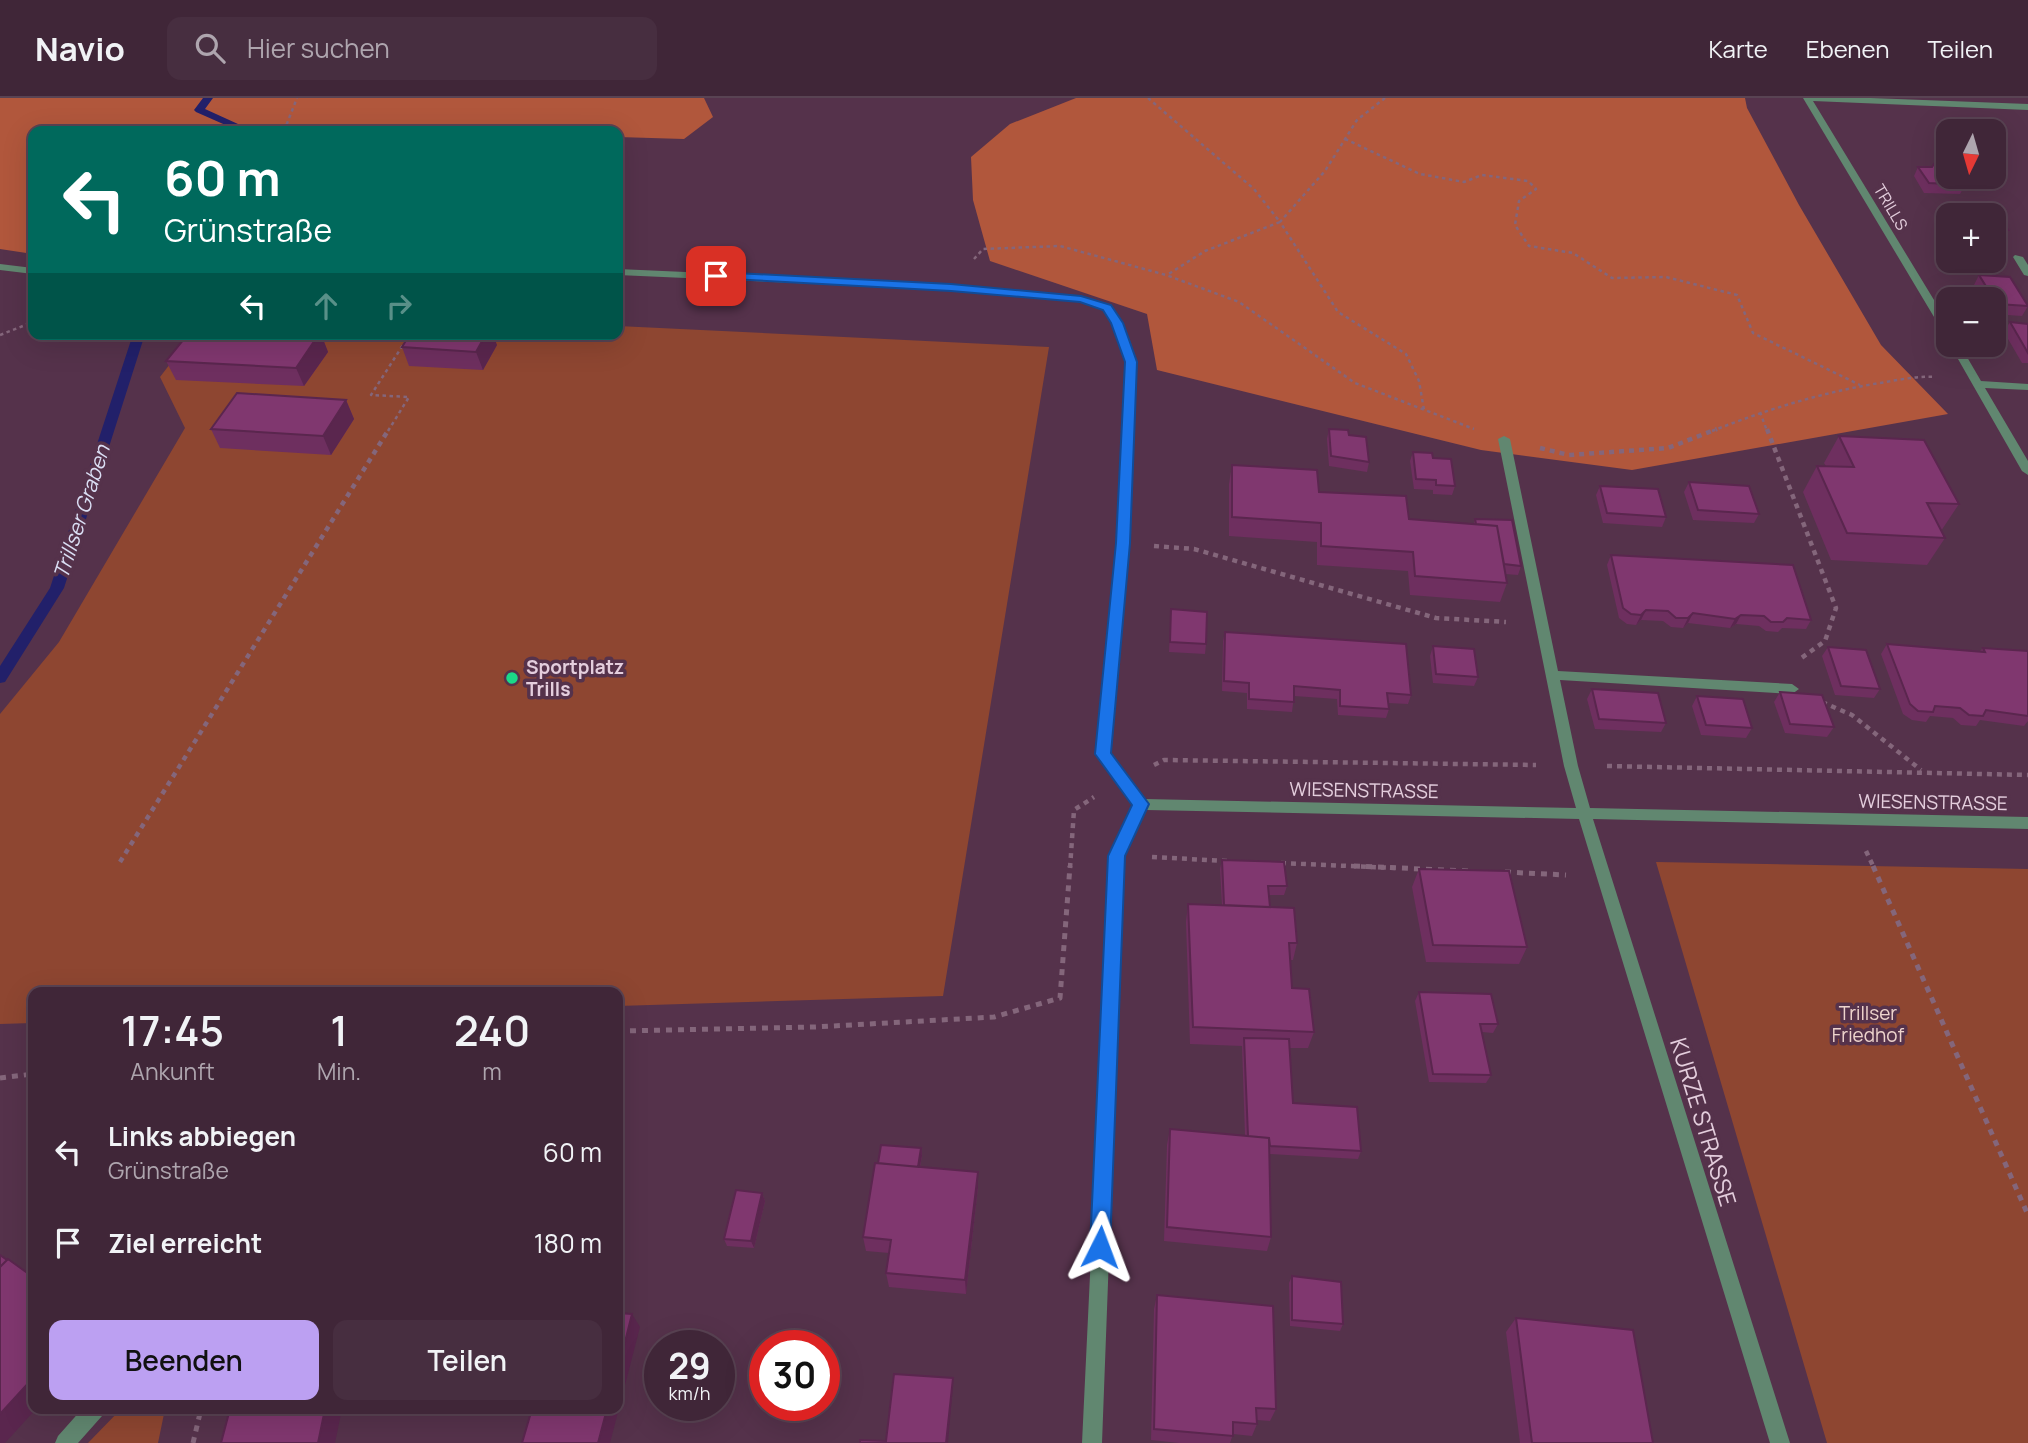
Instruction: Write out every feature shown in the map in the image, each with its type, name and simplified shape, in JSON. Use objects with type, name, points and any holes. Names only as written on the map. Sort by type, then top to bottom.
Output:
[{"type":"street","points":[[1807,98],[2028,107]]},
{"type":"street","name":"TRILLS","points":[[1807,98],[1936,312]]},
{"type":"street","points":[[2018,257],[2028,273]]},
{"type":"street","points":[[0,267],[28,270]]},
{"type":"street","points":[[623,272],[951,287],[1081,299],[1107,307],[1117,323],[1131,362],[1123,543],[1103,754],[1141,804],[1116,856],[1092,1443]]},
{"type":"street","points":[[1962,357],[2028,471]]},
{"type":"street","points":[[1979,384],[2028,387]]},
{"type":"street","points":[[1504,439],[1571,766],[1585,814]]},
{"type":"street","points":[[1553,675],[1792,689]]},
{"type":"street","name":"WIESENSTRASSE","points":[[1141,804],[2028,823]]},
{"type":"street","name":"KURZE STRASSE","points":[[1585,814],[1602,876],[1780,1443]]},
{"type":"street","points":[[65,1443],[91,1414]]},
{"type":"path","points":[[286,126],[297,98]]},
{"type":"path","points":[[1148,98],[1254,189],[1280,222],[1338,312],[1406,354],[1419,381],[1424,410]]},
{"type":"path","points":[[1166,275],[1205,251],[1280,222],[1325,171],[1357,120],[1385,98]]},
{"type":"path","points":[[1345,139],[1420,174],[1464,182],[1482,175],[1528,181],[1536,189],[1520,201],[1515,225],[1529,246],[1573,253],[1612,278],[1667,277],[1737,295],[1753,333],[1861,386]]},
{"type":"path","points":[[951,287],[983,249],[1060,246],[1166,275],[1239,302],[1355,383],[1504,439],[1569,455],[1668,448],[1760,412],[1861,386],[1924,376],[1979,384]]},
{"type":"path","points":[[0,335],[28,324]]},
{"type":"path","points":[[120,862],[409,397],[371,396],[406,340]]},
{"type":"path","points":[[1760,412],[1836,608],[1825,641],[1785,671],[1792,689],[1852,715],[1921,770]]},
{"type":"path","points":[[1123,543],[1194,548],[1436,618],[1542,625]]},
{"type":"path","points":[[623,1031],[815,1027],[994,1017],[1060,998],[1074,810]]},
{"type":"path","points":[[1852,820],[2028,1215]]},
{"type":"path","points":[[1116,856],[1241,861]]},
{"type":"path","points":[[1269,862],[1477,871]]},
{"type":"path","points":[[1491,872],[1602,876]]},
{"type":"path","points":[[0,1078],[28,1075]]},
{"type":"path","points":[[193,1443],[200,1414]]},
{"type":"green space","name":"Sportplatz Trills","points":[[623,326],[1049,347],[943,996],[623,1006],[623,987],[28,987],[28,1023],[0,1024],[0,714],[59,642],[185,428],[160,377],[188,340],[623,340]]},
{"type":"green space","name":"Trillser Friedhof","points":[[1656,862],[2028,869],[2028,1443],[1827,1443]]},
{"type":"green space","points":[[116,1414],[164,1414],[158,1443],[88,1443]]},
{"type":"shaded area","points":[[0,98],[704,98],[713,117],[684,139],[623,137],[623,126],[28,126],[28,253],[0,249]]},
{"type":"shaded area","points":[[1076,98],[1745,98],[1747,108],[1799,205],[1881,345],[1948,414],[1632,470],[1481,450],[1157,370],[1147,314],[990,261],[973,200],[971,157],[1010,124]]},
{"type":"building","points":[[1936,165],[1936,183],[1929,183],[1918,167]]},
{"type":"building","points":[[1979,275],[2010,277],[2028,306],[2006,305],[2006,287],[1986,287]]},
{"type":"building","points":[[2010,322],[2028,324],[2028,353]]},
{"type":"building","points":[[183,340],[315,340],[296,368],[166,361]]},
{"type":"building","points":[[406,340],[483,340],[476,352],[402,347]]},
{"type":"building","points":[[237,393],[346,400],[323,436],[211,429]]},
{"type":"building","points":[[1329,429],[1348,430],[1349,435],[1366,437],[1369,462],[1331,456]]},
{"type":"building","points":[[1839,436],[1924,440],[1959,504],[1927,503],[1945,538],[1847,533],[1817,466],[1854,467]]},
{"type":"building","points":[[1413,452],[1432,453],[1433,458],[1451,459],[1455,486],[1436,485],[1436,480],[1416,479]]},
{"type":"building","points":[[1232,465],[1317,470],[1319,492],[1406,496],[1409,519],[1497,526],[1507,583],[1415,576],[1413,552],[1321,546],[1321,523],[1232,517]]},
{"type":"building","points":[[1689,482],[1749,486],[1759,514],[1698,510]]},
{"type":"building","points":[[1600,486],[1658,489],[1666,517],[1607,513]]},
{"type":"building","points":[[1475,519],[1512,520],[1521,566],[1504,564],[1497,526],[1476,524]]},
{"type":"building","points":[[1611,555],[1793,565],[1811,620],[1787,618],[1783,622],[1771,622],[1764,616],[1741,615],[1735,619],[1693,613],[1688,618],[1676,618],[1668,611],[1646,610],[1641,615],[1631,614],[1623,608]]},
{"type":"building","points":[[1171,609],[1207,612],[1206,644],[1170,642]]},
{"type":"building","points":[[1225,632],[1406,644],[1411,695],[1387,693],[1389,709],[1340,706],[1340,690],[1294,686],[1294,702],[1249,699],[1249,683],[1224,681]]},
{"type":"building","points":[[1887,644],[1985,652],[1983,648],[2028,651],[2028,716],[1986,710],[1983,716],[1969,715],[1960,708],[1935,706],[1933,712],[1918,711],[1910,704]]},
{"type":"building","points":[[1433,646],[1474,649],[1478,677],[1436,674]]},
{"type":"building","points":[[1828,647],[1866,650],[1880,689],[1841,686]]},
{"type":"building","points":[[1592,689],[1658,693],[1666,723],[1599,719]]},
{"type":"building","points":[[1780,692],[1822,695],[1834,727],[1790,724]]},
{"type":"building","points":[[1697,696],[1743,699],[1752,728],[1706,725]]},
{"type":"building","points":[[1222,860],[1284,862],[1287,886],[1268,886],[1270,907],[1224,905]]},
{"type":"building","points":[[1419,869],[1509,871],[1527,947],[1433,945]]},
{"type":"building","points":[[1188,904],[1294,908],[1297,943],[1289,943],[1292,988],[1309,989],[1314,1032],[1193,1027]]},
{"type":"building","points":[[1419,992],[1491,994],[1498,1024],[1480,1024],[1491,1075],[1433,1074]]},
{"type":"building","points":[[1244,1038],[1289,1039],[1293,1103],[1357,1107],[1361,1151],[1270,1146],[1269,1138],[1248,1136]]},
{"type":"building","points":[[1170,1129],[1269,1138],[1271,1237],[1167,1227]]},
{"type":"building","points":[[881,1145],[921,1148],[918,1167],[878,1163]]},
{"type":"building","points":[[875,1163],[978,1172],[965,1280],[886,1273],[891,1240],[863,1237]]},
{"type":"building","points":[[736,1190],[762,1193],[751,1241],[724,1239]]},
{"type":"building","points":[[0,1255],[7,1260],[0,1267]]},
{"type":"building","points":[[8,1259],[28,1273],[28,1383],[0,1414],[0,1267]]},
{"type":"building","points":[[1292,1276],[1341,1282],[1343,1324],[1292,1320]]},
{"type":"building","points":[[1157,1295],[1273,1306],[1276,1409],[1256,1408],[1257,1424],[1233,1422],[1233,1436],[1154,1429]]},
{"type":"building","points":[[623,1313],[632,1314],[623,1350]]},
{"type":"building","points":[[1516,1318],[1633,1330],[1653,1443],[1532,1443]]},
{"type":"building","points":[[894,1374],[953,1378],[946,1443],[860,1443],[860,1440],[886,1441]]},
{"type":"building","points":[[229,1414],[324,1414],[318,1443],[221,1443]]},
{"type":"building","points":[[531,1414],[606,1414],[598,1443],[522,1443]]},
{"type":"waterway","name":"Trillser Graben","points":[[208,98],[199,110],[235,126]]},
{"type":"waterway","name":"Trillser Graben","points":[[0,678],[57,588],[137,340]]},
{"type":"place","name":"Sportplatz Trills","points":[[512,678]]},
{"type":"route","points":[[716,276],[951,287],[1081,299],[1107,307],[1117,323],[1131,362],[1123,543],[1103,754],[1141,804],[1116,856],[1100,1247]]}]
